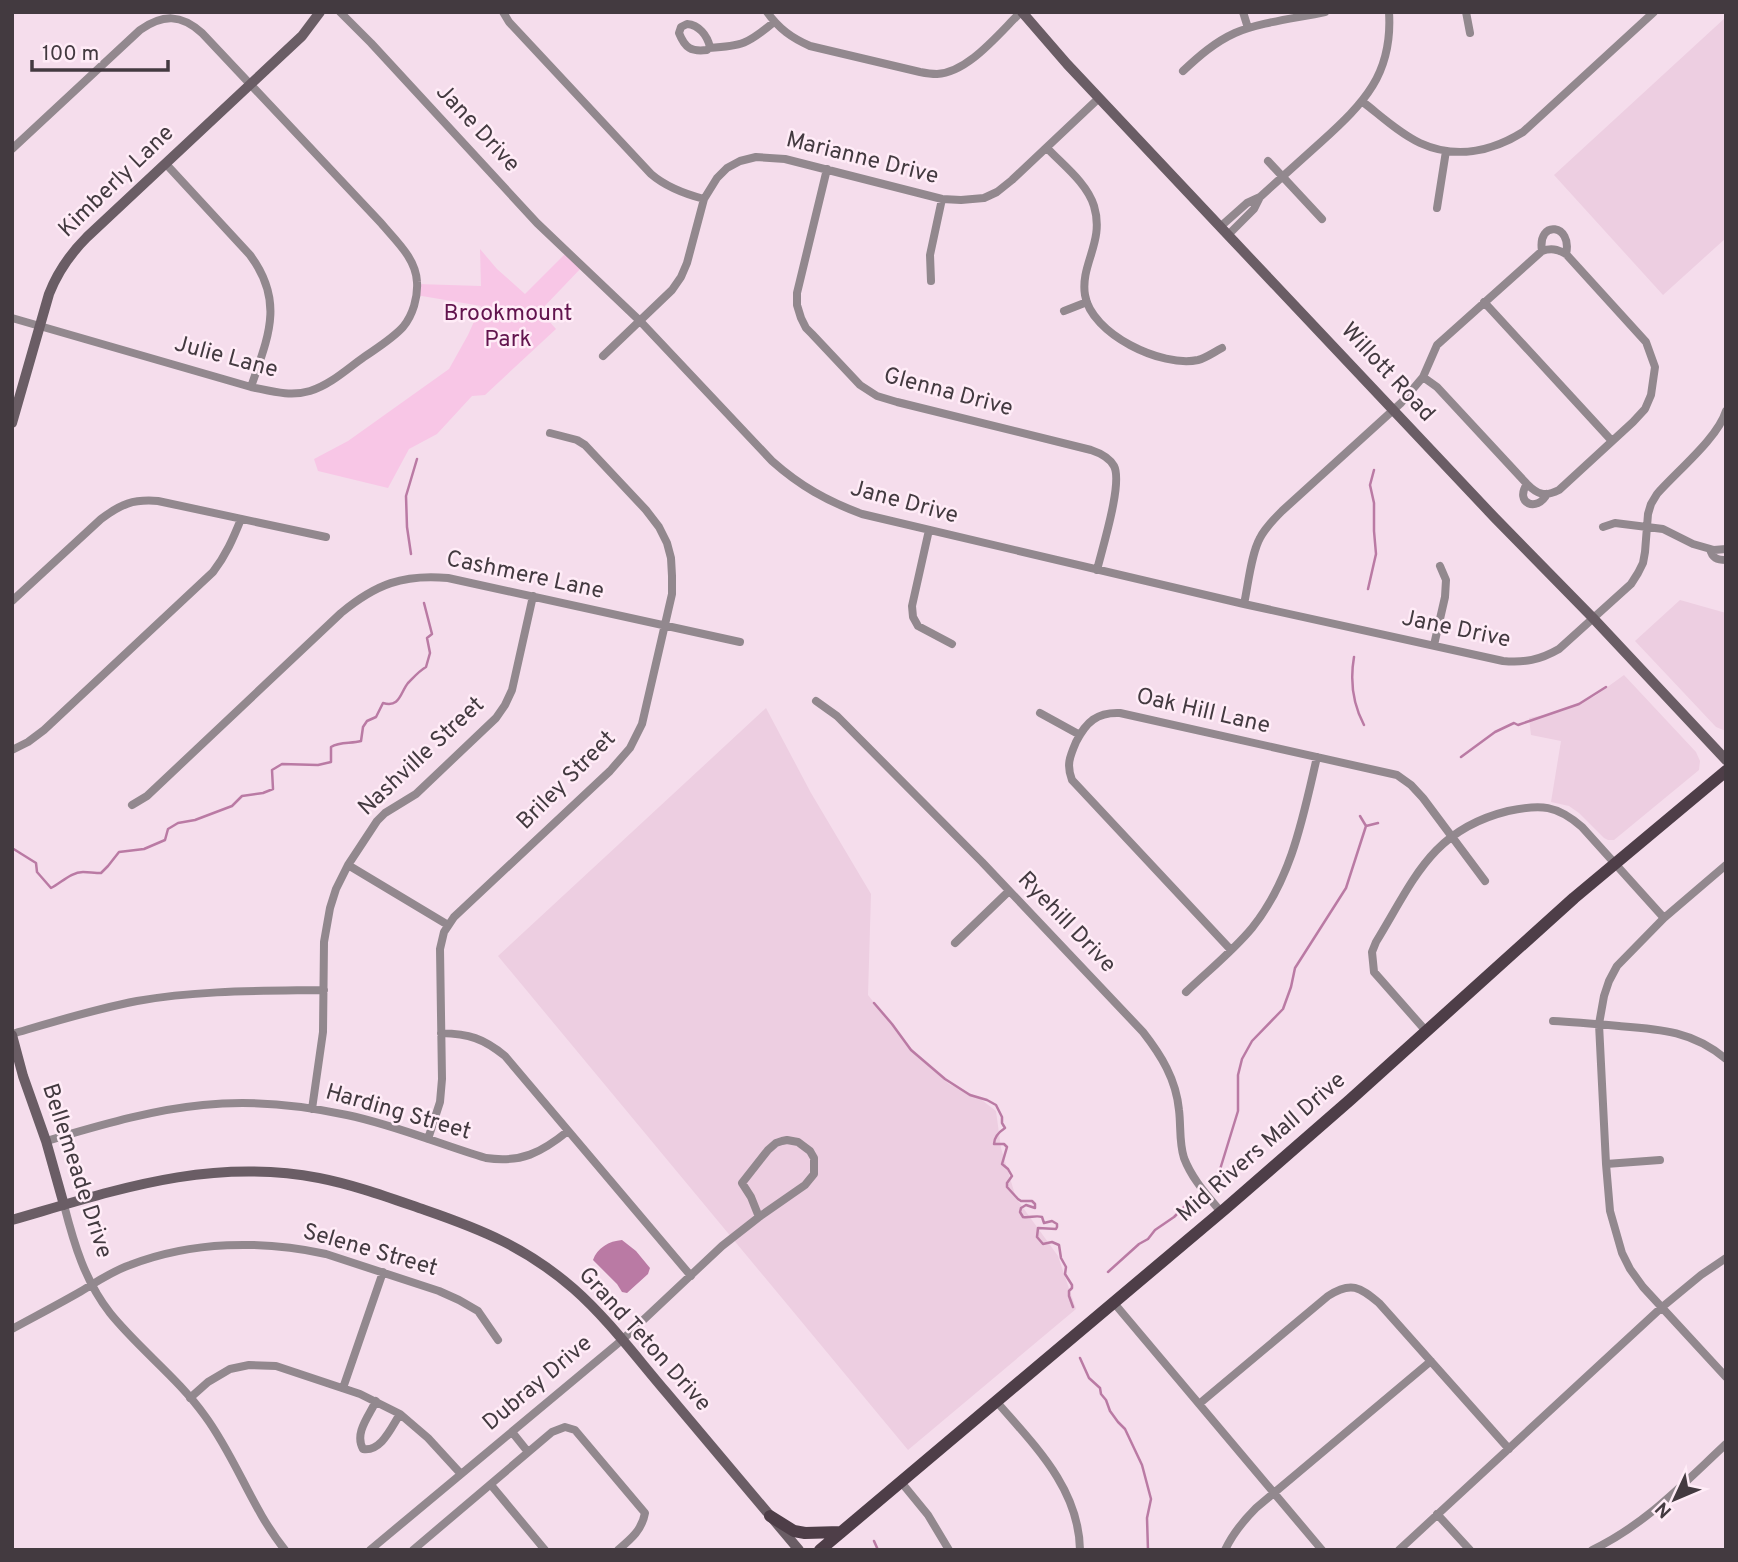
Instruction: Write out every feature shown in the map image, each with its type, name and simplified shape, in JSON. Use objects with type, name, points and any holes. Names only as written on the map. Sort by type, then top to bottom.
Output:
[{"type":"main road","name":"Mid Rivers Mall Drive","points":[[820,1550],[1221,1212],[1615,863],[1726,771]]},
{"type":"main road","points":[[770,1516],[794,1531],[841,1532]]},
{"type":"street","name":"Kimberly Lane","points":[[12,423],[55,279],[74,251],[302,36],[320,12]]},
{"type":"street","name":"Jane Drive","points":[[340,12],[537,223],[640,321],[772,461],[810,491],[836,505],[862,514],[1244,604],[1503,661],[1528,662],[1559,649],[1631,584],[1643,562],[1651,505],[1657,494],[1713,434],[1726,411]]},
{"type":"street","points":[[502,12],[651,174],[673,188],[704,199]]},
{"type":"street","points":[[768,12],[782,31],[810,46],[937,74],[973,59],[1026,14]]},
{"type":"street","points":[[1243,12],[1248,28]]},
{"type":"street","points":[[1183,71],[1210,47],[1248,28],[1325,12]]},
{"type":"street","points":[[1224,231],[1247,203],[1260,197],[1363,102],[1377,80],[1385,58],[1389,38],[1389,12]]},
{"type":"street","points":[[1466,12],[1470,33]]},
{"type":"street","points":[[1363,102],[1420,143],[1446,151],[1470,152],[1488,149],[1523,132],[1654,12]]},
{"type":"street","name":"Willott Road","points":[[1026,14],[1099,98],[1726,760]]},
{"type":"street","points":[[12,149],[140,30],[165,18],[191,23],[251,85]]},
{"type":"street","points":[[709,48],[736,46],[756,38],[774,22]]},
{"type":"street","name":"Julie Lane","points":[[12,318],[281,394],[311,391],[324,385],[393,337],[404,326],[416,300],[416,276],[411,261],[393,237],[251,85]]},
{"type":"street","name":"Marianne Drive","points":[[603,356],[672,290],[681,277],[691,252],[704,199],[727,168],[740,161],[767,156],[943,199],[974,200],[997,192],[1012,180],[1099,98]]},
{"type":"street","points":[[1047,148],[1084,187],[1097,216],[1096,242],[1086,277],[1085,295],[1092,313],[1126,343],[1162,357],[1198,360],[1222,348]]},
{"type":"street","points":[[1437,208],[1446,151]]},
{"type":"street","points":[[1268,161],[1322,219]]},
{"type":"street","points":[[166,164],[250,255],[260,268],[269,289],[270,325],[251,387]]},
{"type":"street","name":"Glenna Drive","points":[[827,169],[797,293],[797,305],[806,328],[860,385],[877,396],[1104,455],[1114,466],[1117,479],[1097,570]]},
{"type":"street","points":[[931,281],[930,255],[943,199]]},
{"type":"street","points":[[1542,251],[1541,239],[1545,232],[1552,228],[1563,233],[1567,246],[1566,254]]},
{"type":"street","points":[[1244,604],[1259,538],[1267,527],[1413,389],[1423,377],[1437,345],[1542,251],[1549,248],[1566,254],[1646,342],[1655,367],[1651,395],[1645,409],[1559,489],[1547,494],[1541,494],[1527,484],[1437,387],[1423,377]]},
{"type":"street","points":[[1064,311],[1087,302]]},
{"type":"street","points":[[1484,302],[1612,441]]},
{"type":"street","name":"Briley Street","points":[[448,925],[610,771],[630,748],[642,724],[672,594],[671,558],[659,527],[585,445],[577,440],[550,433]]},
{"type":"street","points":[[1527,484],[1522,494],[1530,504],[1536,505],[1544,500],[1547,494]]},
{"type":"street","points":[[12,601],[112,510],[141,500],[159,501],[326,537]]},
{"type":"street","points":[[12,750],[44,730],[212,572],[224,558],[241,519]]},
{"type":"street","points":[[1603,527],[1615,523],[1663,528],[1693,544],[1710,549],[1726,549]]},
{"type":"street","points":[[929,530],[912,606],[913,617],[918,626],[952,644]]},
{"type":"street","points":[[1710,549],[1714,558],[1726,560]]},
{"type":"street","points":[[1434,645],[1446,597],[1446,580],[1440,566]]},
{"type":"street","name":"Cashmere Lane","points":[[132,805],[147,796],[341,613],[380,587],[401,580],[427,576],[448,578],[740,642]]},
{"type":"street","name":"Nashville Street","points":[[312,1108],[323,1032],[326,926],[336,889],[348,865],[377,821],[416,794],[490,724],[505,705],[512,691],[533,596]]},
{"type":"street","name":"Ryehill Drive","points":[[816,701],[837,716],[1135,1023],[1163,1060],[1173,1082],[1183,1155],[1189,1170],[1221,1212]]},
{"type":"street","points":[[1040,713],[1080,735],[1068,764],[1072,780],[1231,950]]},
{"type":"street","name":"Oak Hill Lane","points":[[1080,735],[1086,724],[1095,717],[1120,713],[1397,775],[1423,798],[1485,881]]},
{"type":"street","points":[[1186,992],[1231,950],[1267,908],[1286,872],[1302,824],[1317,757]]},
{"type":"street","points":[[1426,1031],[1374,972],[1372,952],[1426,860],[1451,836],[1467,826],[1486,817],[1536,806],[1555,809],[1583,827],[1664,918]]},
{"type":"street","points":[[1726,864],[1664,918],[1617,966],[1604,996],[1599,1024],[1610,1211],[1622,1253],[1630,1269],[1661,1308],[1726,1377]]},
{"type":"street","points":[[348,865],[448,925],[441,938],[440,949],[440,1102],[428,1139]]},
{"type":"street","points":[[955,943],[1009,891]]},
{"type":"street","points":[[12,1035],[136,1001],[191,994],[324,990]]},
{"type":"street","points":[[1553,1021],[1676,1032],[1697,1040],[1726,1059]]},
{"type":"street","points":[[441,1033],[458,1034],[490,1044],[505,1056],[691,1276]]},
{"type":"street","name":"Bellemeade Drive","points":[[12,1035],[23,1076],[47,1141],[75,1248],[92,1285],[110,1312],[213,1426],[268,1526],[285,1550]]},
{"type":"street","name":"Harding Street","points":[[47,1141],[114,1122],[203,1105],[273,1104],[312,1108],[390,1126],[486,1158],[512,1159],[534,1154],[568,1131]]},
{"type":"street","name":"Dubray Drive","points":[[370,1550],[622,1340],[705,1261],[810,1180],[815,1166],[810,1151],[794,1140],[776,1143],[742,1183],[760,1217]]},
{"type":"street","points":[[1606,1164],[1660,1160]]},
{"type":"street","name":"Grand Teton Drive","points":[[12,1220],[158,1180],[228,1171],[292,1174],[339,1182],[478,1229],[511,1244],[547,1267],[575,1290],[622,1340],[799,1550]]},
{"type":"street","name":"Selene Street","points":[[12,1329],[128,1265],[187,1250],[261,1245],[307,1250],[335,1257],[439,1291],[472,1306],[498,1340]]},
{"type":"street","points":[[1399,1550],[1661,1308],[1726,1258]]},
{"type":"street","points":[[344,1388],[383,1272]]},
{"type":"street","points":[[1199,1404],[1328,1296],[1346,1287],[1360,1289],[1378,1303],[1509,1449]]},
{"type":"street","points":[[1114,1303],[1322,1550]]},
{"type":"street","points":[[1225,1550],[1243,1521],[1431,1361]]},
{"type":"street","points":[[190,1398],[208,1382],[230,1369],[262,1364],[276,1366],[344,1388],[376,1401],[400,1415],[428,1438],[460,1474]]},
{"type":"street","points":[[376,1401],[359,1435],[359,1444],[363,1449],[376,1447],[400,1415]]},
{"type":"street","points":[[996,1401],[1036,1449],[1070,1498],[1080,1532],[1080,1550]]},
{"type":"street","points":[[414,1550],[528,1452],[552,1433],[565,1427],[575,1430],[645,1513],[637,1533],[618,1550]]},
{"type":"street","points":[[512,1432],[528,1452]]},
{"type":"street","points":[[1592,1550],[1631,1528],[1656,1509],[1726,1444]]},
{"type":"street","points":[[901,1482],[928,1515],[949,1550]]},
{"type":"street","points":[[491,1485],[545,1550]]},
{"type":"street","points":[[1437,1514],[1470,1550]]},
{"type":"shaded area","points":[[1726,17],[1726,238],[1663,295],[1554,175]]},
{"type":"shaded area","points":[[1680,600],[1726,613],[1726,731],[1716,727],[1635,641]]},
{"type":"shaded area","points":[[1624,675],[1696,752],[1700,761],[1699,770],[1614,840],[1608,840],[1569,806],[1551,802],[1561,741],[1531,735],[1529,718],[1563,711],[1595,696]]},
{"type":"shaded area","points":[[766,708],[811,793],[871,894],[868,995],[905,1042],[949,1084],[978,1097],[996,1111],[1001,1148],[1016,1198],[1058,1256],[1076,1309],[908,1450],[498,956]]},
{"type":"shaded area","points":[[622,1240],[636,1251],[650,1268],[648,1274],[627,1293],[622,1292],[593,1260],[604,1246]]},
{"type":"green space","name":"Brookmount Park","points":[[480,249],[497,269],[525,294],[567,252],[583,266],[540,311],[556,329],[485,395],[472,396],[437,434],[409,449],[388,488],[318,471],[314,459],[348,441],[449,369],[481,306],[416,295],[417,284],[481,286]]},
{"type":"waterway","points":[[411,554],[406,496],[417,459]]},
{"type":"waterway","points":[[1368,589],[1376,554],[1374,503],[1370,485],[1374,470]]},
{"type":"waterway","points":[[12,848],[36,863],[37,872],[51,888],[79,872],[101,873],[119,852],[144,849],[165,840],[168,829],[178,823],[195,820],[232,806],[242,796],[273,789],[272,770],[282,764],[318,765],[331,762],[331,747],[361,741],[363,727],[367,721],[376,717],[383,703],[396,702],[408,683],[426,667],[430,653],[427,638],[432,634],[424,603]]},
{"type":"waterway","points":[[1354,657],[1353,692],[1364,725]]},
{"type":"waterway","points":[[1461,757],[1495,732],[1514,723],[1518,725],[1579,704],[1606,687]]},
{"type":"waterway","points":[[1218,1176],[1238,1111],[1238,1075],[1242,1059],[1252,1041],[1283,1009],[1295,968],[1346,888],[1366,826],[1360,816]]},
{"type":"waterway","points":[[1366,826],[1378,823]]},
{"type":"waterway","points":[[874,1003],[911,1050],[945,1079],[970,1095],[996,1105],[1005,1128],[997,1135],[994,1144],[1004,1144],[1007,1147],[1002,1164],[1012,1176],[1007,1187],[1021,1201],[1032,1201],[1035,1204],[1035,1208],[1026,1205],[1021,1208],[1023,1217],[1040,1216],[1044,1223],[1052,1221],[1057,1224],[1056,1229],[1038,1228],[1037,1237],[1043,1244],[1052,1242],[1059,1245],[1066,1267],[1065,1274],[1072,1285],[1069,1296],[1073,1307]]},
{"type":"waterway","points":[[1108,1272],[1189,1202]]},
{"type":"waterway","points":[[1080,1358],[1089,1378],[1100,1388],[1110,1411],[1125,1429],[1142,1465],[1151,1499],[1147,1518],[1148,1550]]},
{"type":"waterway","points":[[874,1541],[878,1550]]}]
